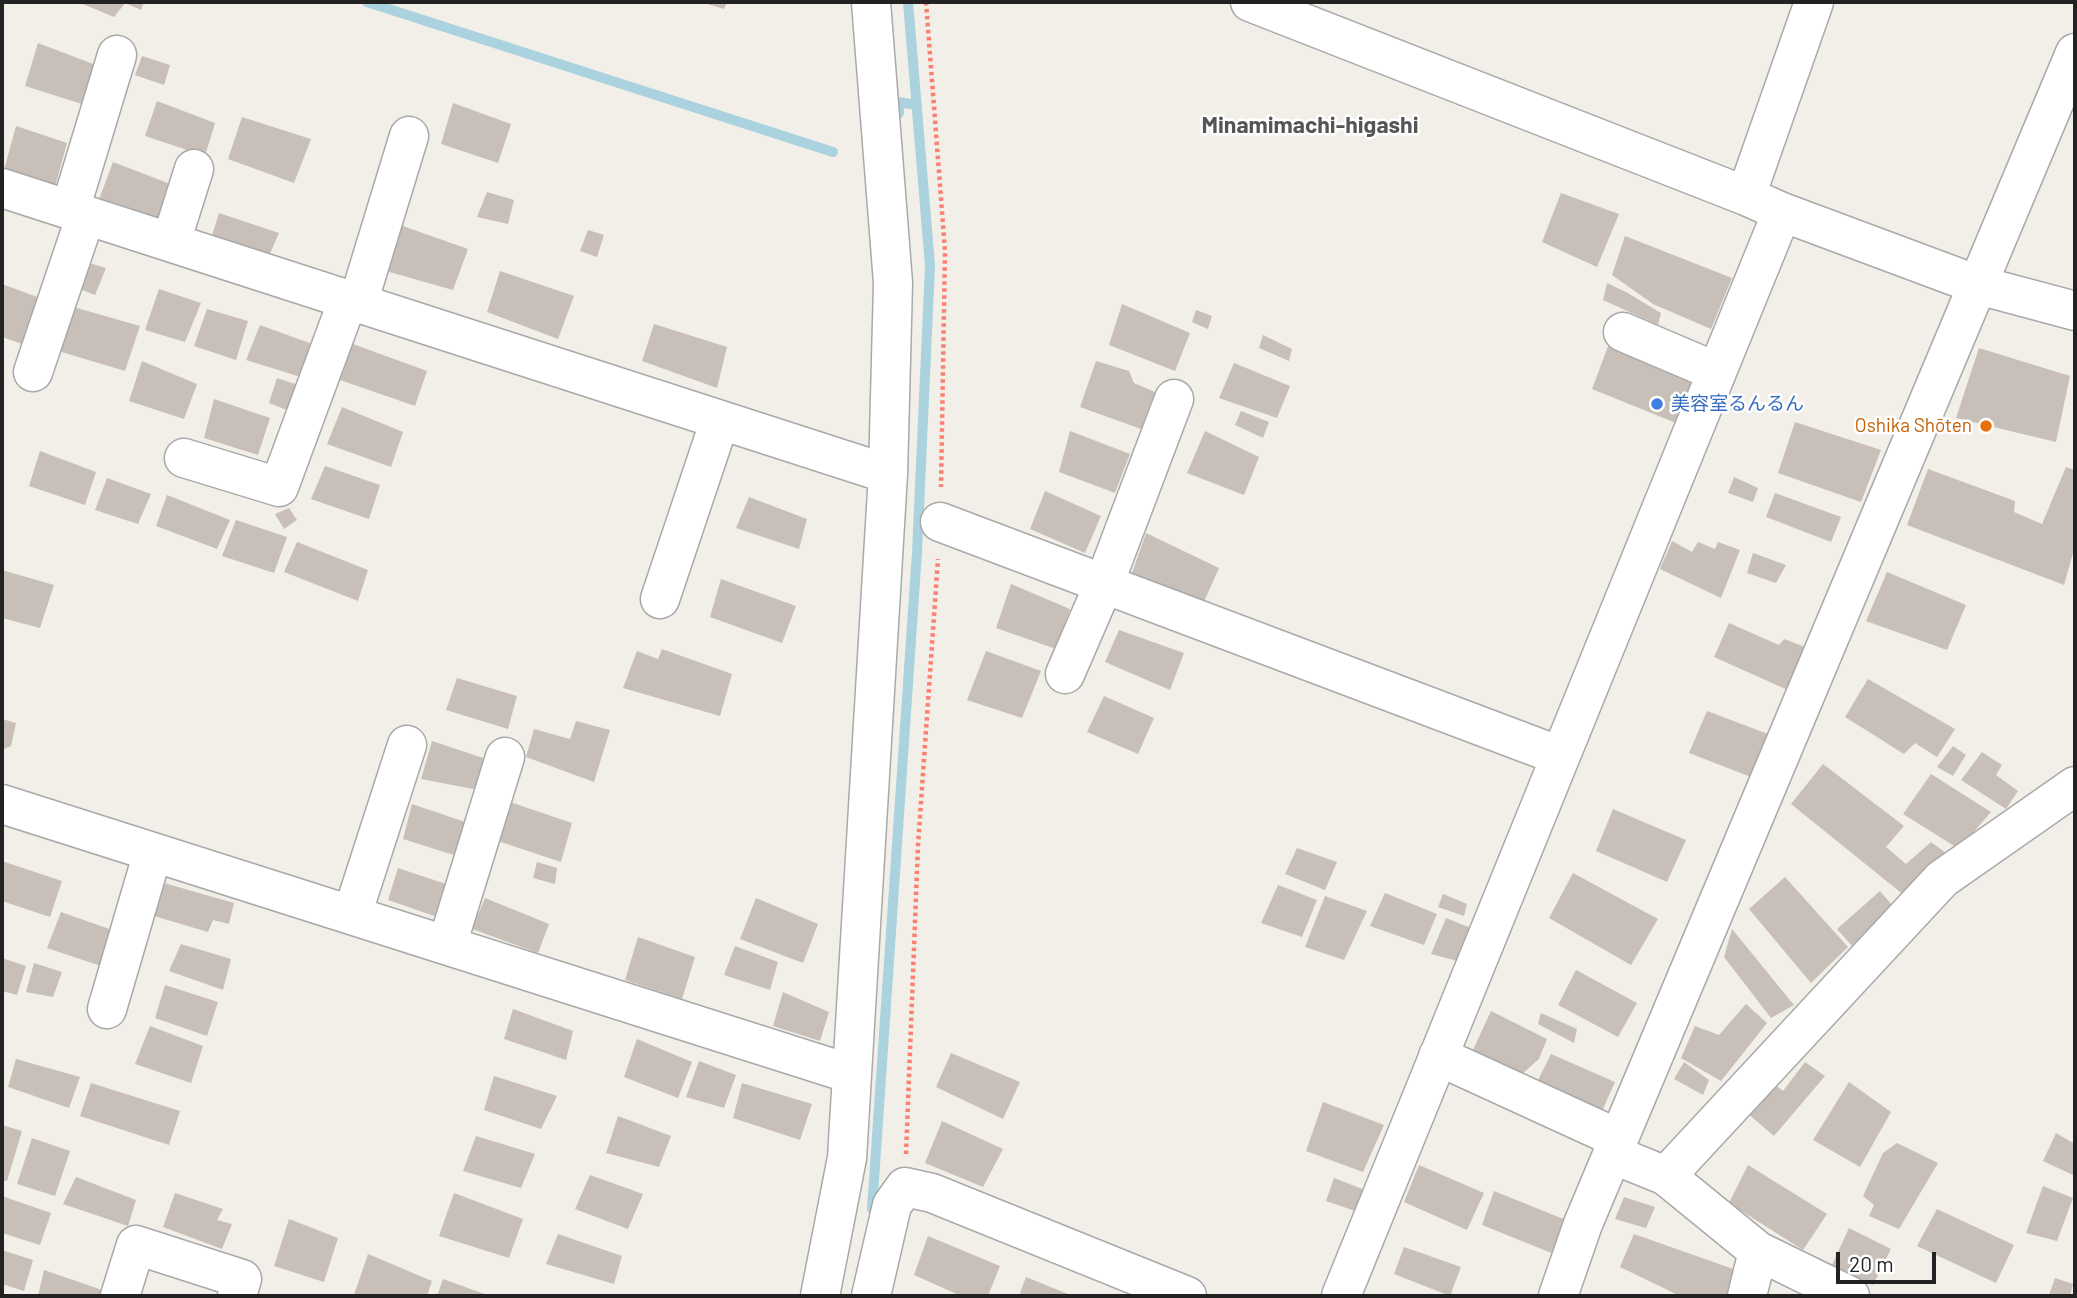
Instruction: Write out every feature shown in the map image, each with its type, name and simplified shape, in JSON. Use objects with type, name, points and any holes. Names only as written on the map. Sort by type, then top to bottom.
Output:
[{"type":"street","points":[[820,1296],[846,1158],[888,474],[893,283],[871,2]]},
{"type":"street","points":[[1250,2],[1782,212],[1978,285],[2075,311]]},
{"type":"street","points":[[1746,196],[1814,2]]},
{"type":"street","points":[[1558,1296],[1583,1224],[2075,53]]},
{"type":"street","points":[[33,372],[78,213],[117,55]]},
{"type":"street","points":[[184,458],[279,487],[353,302],[409,136]]},
{"type":"street","points":[[171,242],[194,169]]},
{"type":"street","points":[[2,188],[888,474]]},
{"type":"street","points":[[1340,1296],[1782,212]]},
{"type":"street","points":[[1623,332],[1717,372]]},
{"type":"street","points":[[1065,674],[1104,584],[1174,399]]},
{"type":"street","points":[[660,600],[720,420]]},
{"type":"street","points":[[940,522],[1560,756]]},
{"type":"street","points":[[352,915],[407,745]]},
{"type":"street","points":[[447,945],[505,757]]},
{"type":"street","points":[[1666,1176],[1942,879],[2075,786]]},
{"type":"street","points":[[2,804],[851,1074]]},
{"type":"street","points":[[107,1009],[153,852]]},
{"type":"street","points":[[1438,1056],[1616,1147],[1666,1176],[1758,1251],[1850,1296]]},
{"type":"street","points":[[871,1296],[892,1205],[905,1187],[932,1193],[1116,1283],[1187,1296]]},
{"type":"street","points":[[120,1296],[136,1245],[242,1279],[237,1296]]},
{"type":"street","points":[[1747,1296],[1758,1251]]},
{"type":"path","points":[[905,1187],[918,845],[940,522],[945,251],[926,2]]},
{"type":"building","points":[[78,2],[144,2],[141,10],[125,3],[114,17]]},
{"type":"building","points":[[701,2],[727,2],[724,9]]},
{"type":"building","points":[[38,43],[101,67],[88,106],[25,86]]},
{"type":"building","points":[[142,56],[170,65],[164,85],[135,75]]},
{"type":"building","points":[[157,101],[215,123],[205,156],[145,136]]},
{"type":"building","points":[[453,103],[511,124],[498,163],[441,144]]},
{"type":"building","points":[[242,117],[311,139],[294,183],[228,159]]},
{"type":"building","points":[[16,126],[67,143],[55,187],[4,170]]},
{"type":"building","points":[[113,162],[173,185],[159,222],[98,202]]},
{"type":"building","points":[[487,192],[514,200],[508,224],[477,217]]},
{"type":"building","points":[[1561,193],[1619,214],[1597,267],[1542,242]]},
{"type":"building","points":[[219,213],[279,233],[268,258],[211,239]]},
{"type":"building","points":[[400,225],[468,249],[453,290],[386,271]]},
{"type":"building","points":[[588,230],[604,235],[597,257],[580,251]]},
{"type":"building","points":[[1625,236],[1732,278],[1711,329],[1653,304],[1612,275]]},
{"type":"building","points":[[83,261],[106,268],[95,295],[74,287]]},
{"type":"building","points":[[500,271],[574,296],[558,339],[487,312]]},
{"type":"building","points":[[1607,283],[1661,313],[1658,325],[1603,300]]},
{"type":"building","points":[[2,284],[40,298],[22,344],[2,337]]},
{"type":"building","points":[[159,289],[201,303],[185,342],[145,330]]},
{"type":"building","points":[[1122,304],[1190,333],[1175,371],[1109,345]]},
{"type":"building","points":[[70,306],[140,326],[125,371],[55,350]]},
{"type":"building","points":[[207,309],[248,321],[236,360],[194,346]]},
{"type":"building","points":[[1196,310],[1212,316],[1208,329],[1192,322]]},
{"type":"building","points":[[654,324],[727,347],[717,388],[642,361]]},
{"type":"building","points":[[260,325],[315,345],[304,378],[246,360]]},
{"type":"building","points":[[1263,335],[1292,349],[1289,361],[1259,348]]},
{"type":"building","points":[[1610,341],[1694,378],[1676,423],[1592,389]]},
{"type":"building","points":[[353,344],[427,371],[415,406],[340,380]]},
{"type":"building","points":[[1979,348],[2070,376],[2056,442],[1956,418]]},
{"type":"building","points":[[142,361],[197,384],[184,419],[129,401]]},
{"type":"building","points":[[1096,361],[1129,371],[1134,383],[1155,392],[1141,429],[1080,407]]},
{"type":"building","points":[[1234,363],[1290,386],[1277,418],[1219,398]]},
{"type":"building","points":[[277,378],[301,386],[292,412],[269,403]]},
{"type":"building","points":[[214,399],[270,418],[258,455],[204,438]]},
{"type":"building","points":[[342,407],[403,432],[391,467],[327,444]]},
{"type":"building","points":[[1241,411],[1269,422],[1263,438],[1235,425]]},
{"type":"building","points":[[1795,422],[1881,450],[1861,502],[1778,473]]},
{"type":"building","points":[[1070,431],[1130,454],[1115,493],[1059,472]]},
{"type":"building","points":[[1205,431],[1259,457],[1244,495],[1187,473]]},
{"type":"building","points":[[40,451],[96,472],[85,505],[29,486]]},
{"type":"building","points":[[325,466],[380,485],[369,519],[311,499]]},
{"type":"building","points":[[2066,467],[2075,470],[2075,546],[2064,585],[1907,525],[1928,469],[2015,501],[2014,512],[2042,524]]},
{"type":"building","points":[[1734,477],[1758,488],[1753,502],[1728,493]]},
{"type":"building","points":[[107,478],[151,494],[138,524],[95,510]]},
{"type":"building","points":[[1045,491],[1101,516],[1085,553],[1030,529]]},
{"type":"building","points":[[1775,493],[1841,517],[1831,542],[1766,517]]},
{"type":"building","points":[[167,495],[230,520],[217,549],[156,526]]},
{"type":"building","points":[[749,497],[807,519],[799,549],[736,528]]},
{"type":"building","points":[[289,508],[297,520],[284,529],[275,514]]},
{"type":"building","points":[[236,520],[287,537],[274,573],[222,556]]},
{"type":"building","points":[[1146,533],[1219,568],[1203,604],[1132,573]]},
{"type":"building","points":[[1672,541],[1692,552],[1698,542],[1715,549],[1718,542],[1740,550],[1721,598],[1660,569]]},
{"type":"building","points":[[297,542],[368,570],[358,601],[284,572]]},
{"type":"building","points":[[1753,553],[1786,565],[1776,583],[1747,573]]},
{"type":"building","points":[[2,570],[54,585],[40,628],[2,618]]},
{"type":"building","points":[[1887,572],[1966,605],[1947,650],[1866,621]]},
{"type":"building","points":[[721,579],[796,606],[782,643],[710,617]]},
{"type":"building","points":[[1011,584],[1070,609],[1056,649],[996,628]]},
{"type":"building","points":[[1729,623],[1779,645],[1784,639],[1808,648],[1790,691],[1714,657]]},
{"type":"building","points":[[1119,630],[1184,653],[1170,690],[1105,662]]},
{"type":"building","points":[[662,649],[732,674],[720,716],[623,688],[637,651],[658,659]]},
{"type":"building","points":[[986,651],[1041,671],[1022,718],[967,700]]},
{"type":"building","points":[[457,678],[517,696],[508,729],[446,710]]},
{"type":"building","points":[[1868,679],[1955,729],[1937,757],[1915,743],[1904,754],[1845,717]]},
{"type":"building","points":[[1104,696],[1154,718],[1138,754],[1087,732]]},
{"type":"building","points":[[1707,711],[1768,734],[1751,777],[1689,753]]},
{"type":"building","points":[[2,719],[16,723],[11,746],[2,750]]},
{"type":"building","points":[[576,721],[610,730],[594,782],[526,757],[534,729],[570,739]]},
{"type":"building","points":[[432,741],[492,761],[484,791],[421,779]]},
{"type":"building","points":[[1953,746],[1966,755],[1953,776],[1937,767]]},
{"type":"building","points":[[1982,752],[2002,765],[1996,775],[2018,791],[2006,809],[1961,780]]},
{"type":"building","points":[[1823,764],[1904,826],[1886,847],[1906,864],[1931,842],[1950,856],[1910,900],[1791,804]]},
{"type":"building","points":[[1931,774],[1991,812],[1959,849],[1903,814]]},
{"type":"building","points":[[510,802],[572,823],[561,862],[498,841]]},
{"type":"building","points":[[412,804],[471,824],[460,857],[403,839]]},
{"type":"building","points":[[1613,809],[1686,840],[1667,882],[1596,851]]},
{"type":"building","points":[[1297,848],[1337,862],[1325,890],[1285,874]]},
{"type":"building","points":[[2,861],[62,881],[50,917],[2,901]]},
{"type":"building","points":[[537,862],[557,868],[555,884],[533,878]]},
{"type":"building","points":[[398,868],[455,887],[446,920],[388,900]]},
{"type":"building","points":[[1573,873],[1658,919],[1631,965],[1549,918]]},
{"type":"building","points":[[1785,877],[1848,947],[1811,983],[1749,909]]},
{"type":"building","points":[[164,883],[234,903],[229,924],[213,920],[208,932],[154,916]]},
{"type":"building","points":[[1278,885],[1317,900],[1302,937],[1261,923]]},
{"type":"building","points":[[1880,891],[1893,906],[1852,946],[1837,929]]},
{"type":"building","points":[[1385,893],[1437,914],[1424,945],[1370,926]]},
{"type":"building","points":[[1443,894],[1467,904],[1464,916],[1438,907]]},
{"type":"building","points":[[1325,896],[1367,911],[1344,960],[1305,947]]},
{"type":"building","points":[[485,898],[549,924],[538,953],[472,929]]},
{"type":"building","points":[[756,898],[818,924],[803,963],[740,939]]},
{"type":"building","points":[[61,912],[115,931],[101,966],[47,948]]},
{"type":"building","points":[[1446,918],[1476,930],[1461,962],[1431,954]]},
{"type":"building","points":[[1732,929],[1794,1005],[1771,1018],[1724,957]]},
{"type":"building","points":[[638,937],[695,957],[682,999],[625,980]]},
{"type":"building","points":[[181,944],[231,959],[223,990],[169,971]]},
{"type":"building","points":[[735,946],[778,962],[770,990],[724,975]]},
{"type":"building","points":[[2,958],[26,966],[17,995],[2,991]]},
{"type":"building","points":[[34,963],[62,972],[53,997],[26,992]]},
{"type":"building","points":[[1576,970],[1637,1003],[1618,1037],[1558,1005]]},
{"type":"building","points":[[165,985],[218,1002],[207,1036],[155,1018]]},
{"type":"building","points":[[783,992],[829,1012],[820,1041],[773,1026]]},
{"type":"building","points":[[1746,1004],[1767,1023],[1721,1081],[1681,1058],[1695,1026],[1719,1035]]},
{"type":"building","points":[[513,1009],[573,1031],[566,1060],[504,1039]]},
{"type":"building","points":[[1491,1011],[1547,1039],[1539,1059],[1522,1074],[1472,1052]]},
{"type":"building","points":[[1541,1013],[1577,1029],[1574,1043],[1538,1024]]},
{"type":"building","points":[[150,1026],[203,1046],[191,1083],[135,1064]]},
{"type":"building","points":[[637,1039],[692,1062],[678,1098],[624,1077]]},
{"type":"building","points":[[951,1053],[1020,1082],[1003,1119],[936,1087]]},
{"type":"building","points":[[1551,1054],[1615,1082],[1599,1118],[1534,1088]]},
{"type":"building","points":[[16,1059],[80,1077],[69,1108],[8,1087]]},
{"type":"building","points":[[699,1061],[736,1075],[724,1108],[686,1097]]},
{"type":"building","points":[[1684,1062],[1709,1080],[1703,1095],[1674,1079]]},
{"type":"building","points":[[1805,1062],[1825,1076],[1774,1136],[1747,1113],[1773,1083],[1783,1091]]},
{"type":"building","points":[[494,1076],[557,1096],[541,1129],[484,1110]]},
{"type":"building","points":[[1849,1082],[1891,1112],[1860,1167],[1813,1140]]},
{"type":"building","points":[[91,1083],[180,1111],[169,1145],[80,1116]]},
{"type":"building","points":[[742,1083],[812,1104],[800,1140],[733,1118]]},
{"type":"building","points":[[1323,1102],[1384,1125],[1363,1172],[1306,1151]]},
{"type":"building","points":[[618,1116],[671,1136],[659,1167],[606,1153]]},
{"type":"building","points":[[942,1121],[1003,1149],[983,1187],[925,1163]]},
{"type":"building","points":[[2,1125],[22,1131],[7,1181],[2,1180]]},
{"type":"building","points":[[2056,1133],[2075,1144],[2075,1176],[2043,1161]]},
{"type":"building","points":[[476,1136],[535,1154],[521,1188],[463,1171]]},
{"type":"building","points":[[32,1138],[70,1151],[55,1196],[17,1184]]},
{"type":"building","points":[[1897,1143],[1938,1163],[1899,1229],[1869,1216],[1874,1205],[1863,1196],[1883,1153]]},
{"type":"building","points":[[1419,1165],[1484,1193],[1467,1230],[1404,1202]]},
{"type":"building","points":[[1748,1165],[1827,1214],[1803,1250],[1729,1203]]},
{"type":"building","points":[[590,1175],[643,1194],[628,1229],[575,1209]]},
{"type":"building","points":[[76,1177],[136,1200],[128,1226],[63,1204]]},
{"type":"building","points":[[1334,1178],[1365,1190],[1358,1212],[1326,1201]]},
{"type":"building","points":[[2043,1186],[2073,1198],[2057,1241],[2026,1233]]},
{"type":"building","points":[[1494,1191],[1571,1222],[1554,1254],[1482,1225]]},
{"type":"building","points":[[175,1193],[223,1209],[217,1220],[232,1224],[222,1249],[163,1227]]},
{"type":"building","points":[[454,1193],[523,1219],[509,1258],[439,1236]]},
{"type":"building","points":[[2,1196],[51,1213],[40,1245],[2,1233]]},
{"type":"building","points":[[1624,1197],[1655,1207],[1646,1228],[1615,1219]]},
{"type":"building","points":[[1937,1209],[2014,1245],[1996,1283],[1917,1246]]},
{"type":"building","points":[[289,1219],[338,1238],[324,1282],[274,1266]]},
{"type":"building","points":[[1849,1228],[1891,1249],[1873,1285],[1832,1265]]},
{"type":"building","points":[[558,1234],[622,1256],[614,1284],[546,1264]]},
{"type":"building","points":[[1634,1234],[1736,1270],[1727,1296],[1680,1296],[1620,1267]]},
{"type":"building","points":[[928,1236],[1000,1266],[988,1296],[961,1296],[914,1275]]},
{"type":"building","points":[[1404,1247],[1461,1267],[1450,1296],[1394,1274]]},
{"type":"building","points":[[2,1250],[33,1260],[24,1291],[2,1284]]},
{"type":"building","points":[[368,1254],[432,1281],[427,1296],[354,1295]]},
{"type":"building","points":[[44,1270],[105,1291],[103,1296],[38,1296]]},
{"type":"building","points":[[1026,1277],[1073,1296],[1019,1296]]},
{"type":"building","points":[[2055,1278],[2073,1284],[2070,1296],[2049,1295]]},
{"type":"building","points":[[443,1279],[490,1296],[437,1296]]},
{"type":"waterway","points":[[367,2],[833,152]]},
{"type":"waterway","points":[[872,1209],[917,552],[930,266],[908,2]]},
{"type":"waterway","points":[[899,113],[898,102],[917,105]]},
{"type":"place","name":"美容室るんるん","points":[[1657,404]]},
{"type":"place","name":"Oshika Shōten","points":[[1986,426]]},
{"type":"district","name":"Minamimachi-higashi","points":[[1310,125]]}]
